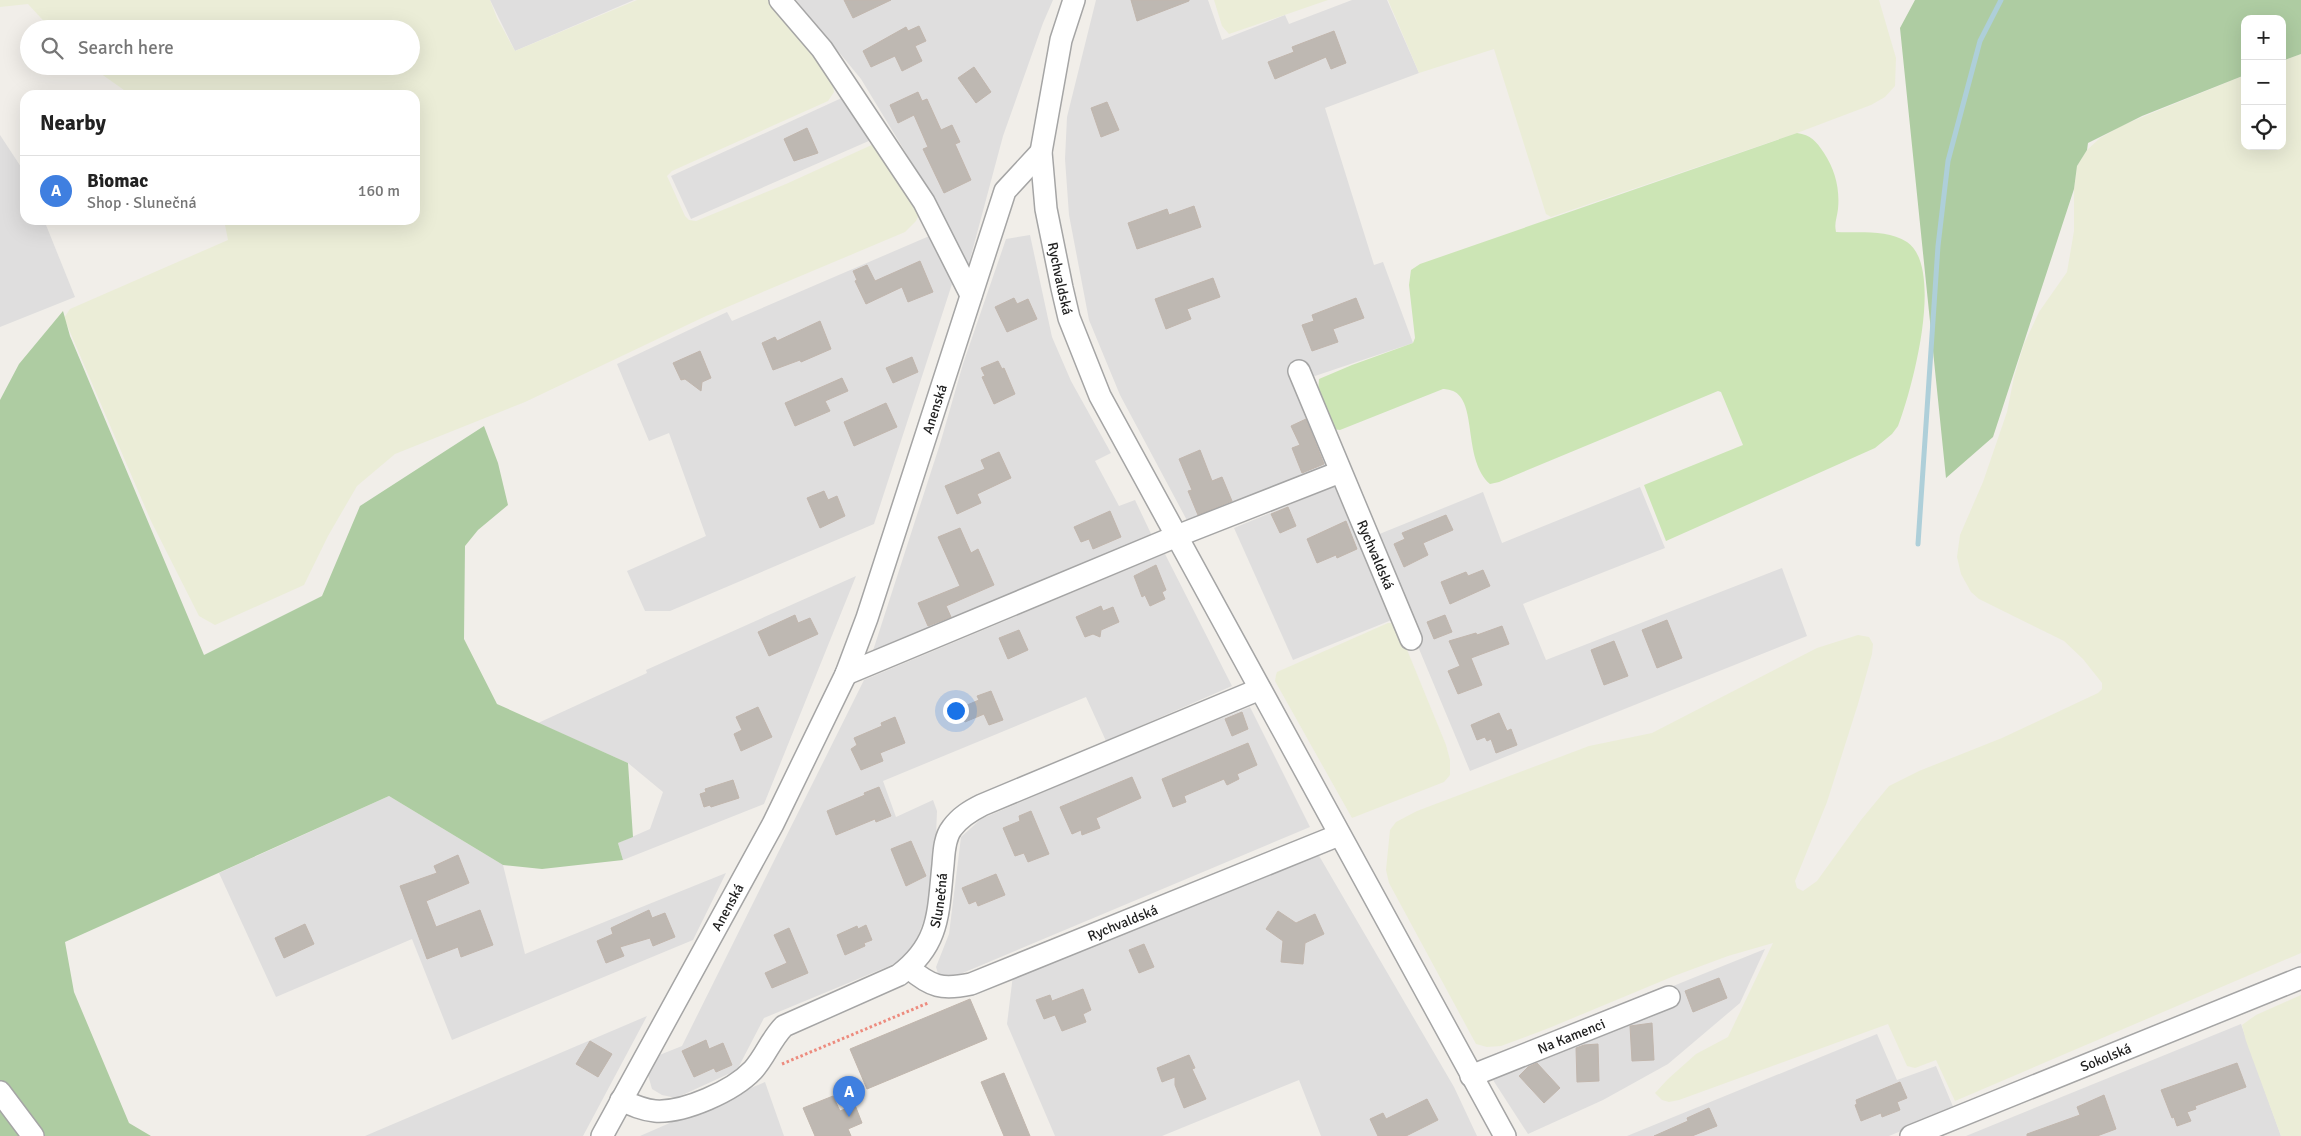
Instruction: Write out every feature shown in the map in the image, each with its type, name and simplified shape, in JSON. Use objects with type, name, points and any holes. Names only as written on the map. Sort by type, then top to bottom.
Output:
[{"type":"street","points":[[780,0],[822,49],[924,202],[971,294]]},
{"type":"street","name":"Rychvaldská","points":[[1074,0],[1061,40],[1041,152],[1046,209],[1062,288],[1075,336],[1100,396],[1505,1136]]},
{"type":"street","name":"Anenská","points":[[602,1136],[773,824],[846,674],[867,618],[1005,191],[1041,152]]},
{"type":"street","name":"Rychvaldská","points":[[1299,371],[1411,638]]},
{"type":"street","points":[[846,674],[1177,536],[1340,472]]},
{"type":"street","name":"Slunečná","points":[[622,1100],[654,1111],[674,1110],[692,1104],[740,1081],[754,1069],[784,1026],[899,976],[909,968],[924,952],[931,937],[938,908],[944,849],[950,829],[964,815],[982,805],[1260,689]]},
{"type":"street","name":"Rychvaldská","points":[[909,968],[935,986],[952,988],[970,984],[1339,835]]},
{"type":"street","name":"Sokolská","points":[[1911,1136],[2301,978]]},
{"type":"street","name":"Na Kamenci","points":[[1472,1076],[1669,997]]},
{"type":"street","points":[[0,1092],[33,1136]]},
{"type":"path","points":[[776,1066],[941,997],[952,988]]},
{"type":"shaded area","points":[[490,0],[634,0],[515,51]]},
{"type":"shaded area","points":[[796,0],[1053,0],[1003,136],[968,267],[963,265],[943,214],[861,79]]},
{"type":"shaded area","points":[[1096,0],[1208,0],[1222,40],[1285,15],[1289,24],[1352,0],[1387,0],[1419,73],[1325,108],[1374,265],[1383,262],[1413,343],[1309,378],[1302,362],[1290,366],[1330,467],[1190,526],[1120,395],[1089,320],[1069,215],[1065,159],[1067,117]]},
{"type":"shaded area","points":[[846,96],[871,140],[691,219],[671,176]]},
{"type":"shaded area","points":[[0,135],[20,165],[20,225],[46,225],[75,297],[0,327]]},
{"type":"shaded area","points":[[934,234],[952,284],[874,524],[670,611],[645,611],[627,571],[706,536],[669,433],[649,441],[617,364],[727,312],[732,321]]},
{"type":"shaded area","points":[[1030,235],[1052,337],[1071,381],[1111,453],[1095,461],[1119,506],[1135,500],[1154,540],[869,663],[940,444],[963,364],[1006,239]]},
{"type":"shaded area","points":[[1337,485],[1394,619],[1293,660],[1234,528]]},
{"type":"shaded area","points":[[1640,487],[1665,548],[1523,604],[1546,660],[1782,568],[1807,636],[1470,771],[1379,553],[1377,535],[1483,492],[1502,543]]},
{"type":"shaded area","points":[[1165,554],[1232,686],[1106,741],[1086,697],[883,781],[896,817],[933,800],[937,811],[935,861],[928,909],[914,946],[894,964],[764,1018],[737,1070],[676,1098],[662,1095],[652,1089],[648,1075],[657,1056],[682,1046],[864,680]]},
{"type":"shaded area","points":[[856,576],[764,804],[623,860],[618,843],[650,829],[663,792],[628,763],[538,723],[647,673],[646,670]]},
{"type":"shaded area","points":[[1250,707],[1310,827],[946,980],[940,980],[936,967],[949,934],[961,837],[981,819],[1140,751]]},
{"type":"shaded area","points":[[389,796],[503,865],[525,954],[726,873],[693,940],[452,1040],[412,939],[276,997],[219,873]]},
{"type":"shaded area","points":[[1318,854],[1454,1087],[1477,1136],[1321,1136],[1299,1080],[1162,1136],[1055,1136],[1007,1024],[1013,975]]},
{"type":"shaded area","points":[[1765,949],[1740,1003],[1668,1064],[1603,1100],[1528,1134],[1482,1063]]},
{"type":"shaded area","points":[[647,1016],[583,1136],[365,1136]]},
{"type":"shaded area","points":[[2241,1024],[2281,1136],[1966,1136]]},
{"type":"shaded area","points":[[1877,1034],[1897,1080],[1936,1066],[1954,1109],[1889,1136],[1627,1136]]},
{"type":"shaded area","points":[[765,1082],[784,1136],[640,1136],[727,1098]]},
{"type":"green space","points":[[0,0],[490,0],[497,18],[515,51],[637,0],[774,0],[831,75],[834,92],[828,101],[672,171],[667,176],[685,216],[689,220],[696,221],[786,184],[876,143],[921,210],[916,221],[905,232],[706,316],[525,402],[395,454],[357,486],[328,536],[304,585],[215,625],[199,616],[151,521],[64,318],[70,309],[228,240],[225,225],[420,225],[420,90],[124,90],[103,75],[420,75],[420,20],[43,20],[28,4],[0,7]]},
{"type":"green space","points":[[1214,0],[1328,0],[1229,34],[1222,26]]},
{"type":"green space","points":[[1388,0],[1879,0],[1896,58],[1895,86],[1885,97],[1871,105],[1797,133],[1551,217],[1546,214],[1494,49],[1419,73]]},
{"type":"green space","points":[[1915,0],[2301,0],[2301,54],[2286,60],[2286,15],[2241,15],[2241,77],[2142,116],[2088,143],[2087,150],[2077,166],[2074,189],[1993,437],[1946,478],[1900,28]]},
{"type":"green space","points":[[2301,54],[2301,953],[1955,1101],[1936,1060],[1915,1068],[1907,1066],[1888,1024],[1679,1100],[1669,1102],[1662,1100],[1655,1093],[1668,1079],[1696,1054],[1728,1037],[1773,943],[1728,956],[1674,976],[1501,1046],[1487,1047],[1476,1044],[1389,883],[1386,870],[1390,830],[1396,822],[1417,811],[1589,746],[1652,733],[1817,648],[1858,635],[1869,637],[1873,644],[1872,654],[1858,704],[1827,802],[1795,881],[1797,888],[1803,891],[1817,881],[1861,820],[1889,786],[1919,771],[2002,738],[2098,693],[2102,689],[2102,683],[2083,659],[2064,641],[1979,599],[1971,592],[1961,574],[1957,557],[1960,535],[1983,482],[2007,412],[2014,377],[2024,344],[2039,312],[2067,272],[2074,231],[2074,189],[2077,166],[2087,150],[2100,138],[2123,125],[2241,77],[2241,150],[2286,150],[2286,60]]},
{"type":"green space","points":[[1797,133],[1806,135],[1816,142],[1828,159],[1834,173],[1838,194],[1836,232],[1882,233],[1907,242],[1918,256],[1924,277],[1925,302],[1922,330],[1911,386],[1898,426],[1892,434],[1875,448],[1666,541],[1644,485],[1743,445],[1721,392],[1718,391],[1499,482],[1490,484],[1482,474],[1476,461],[1466,408],[1462,399],[1455,392],[1443,389],[1340,430],[1333,429],[1318,393],[1319,379],[1413,343],[1415,338],[1409,285],[1411,270],[1420,264]]},
{"type":"green space","points":[[63,311],[70,336],[204,655],[322,596],[360,506],[484,426],[498,463],[508,505],[478,530],[465,546],[464,639],[497,704],[628,763],[633,837],[618,843],[623,860],[542,869],[503,865],[389,796],[65,942],[74,992],[129,1123],[151,1136],[0,1136],[0,400],[19,364]]},
{"type":"green space","points":[[1388,623],[1396,623],[1446,745],[1450,760],[1450,775],[1444,782],[1352,818],[1275,681],[1276,675],[1277,672]]},
{"type":"green space","points":[[2301,995],[2301,1136],[2281,1136],[2246,1041],[2242,1025],[2256,1015]]},
{"type":"building","points":[[844,0],[891,0],[853,18]]},
{"type":"building","points":[[1131,0],[1189,0],[1189,1],[1137,21]]},
{"type":"building","points":[[919,26],[926,41],[915,46],[922,61],[902,71],[895,56],[871,67],[863,51],[906,27],[908,31]]},
{"type":"building","points":[[1334,31],[1346,63],[1331,69],[1326,57],[1275,79],[1268,62],[1294,52],[1292,47]]},
{"type":"building","points":[[974,67],[991,92],[976,103],[958,78]]},
{"type":"building","points":[[918,92],[922,101],[927,99],[941,130],[952,125],[960,142],[955,144],[971,180],[944,193],[923,149],[928,147],[914,115],[898,123],[890,105]]},
{"type":"building","points":[[1107,102],[1119,130],[1101,137],[1091,108]]},
{"type":"building","points":[[807,128],[818,153],[794,161],[784,139]]},
{"type":"building","points":[[1194,206],[1201,227],[1137,249],[1128,223],[1167,209],[1169,215]]},
{"type":"building","points":[[920,261],[933,292],[908,302],[902,287],[866,304],[855,281],[857,280],[853,271],[867,265],[875,281]]},
{"type":"building","points":[[1213,278],[1220,297],[1187,309],[1191,319],[1166,329],[1155,299]]},
{"type":"building","points":[[1014,298],[1017,304],[1028,299],[1037,319],[1007,332],[995,307]]},
{"type":"building","points":[[1356,298],[1364,318],[1333,329],[1338,342],[1312,351],[1302,325],[1314,321],[1312,315]]},
{"type":"building","points":[[820,321],[831,349],[801,362],[800,360],[773,370],[762,343],[775,337],[777,341]]},
{"type":"building","points":[[700,351],[711,378],[702,382],[701,391],[685,379],[681,380],[673,363]]},
{"type":"building","points":[[912,357],[918,372],[893,383],[886,368]]},
{"type":"building","points":[[998,361],[1002,369],[1004,368],[1015,394],[994,404],[982,377],[985,376],[981,368]]},
{"type":"building","points":[[842,378],[848,391],[825,401],[830,411],[795,426],[785,403]]},
{"type":"building","points":[[886,403],[897,427],[854,446],[844,422]]},
{"type":"building","points":[[1306,419],[1324,464],[1302,473],[1292,448],[1300,445],[1291,426]]},
{"type":"building","points":[[1200,450],[1212,481],[1222,477],[1232,501],[1198,515],[1188,491],[1192,490],[1179,459]]},
{"type":"building","points":[[999,452],[1011,478],[977,494],[981,503],[957,514],[945,486],[985,469],[981,460]]},
{"type":"building","points":[[824,491],[828,500],[837,496],[845,516],[820,528],[807,498]]},
{"type":"building","points":[[1288,507],[1296,526],[1280,533],[1271,514]]},
{"type":"building","points":[[1110,511],[1121,537],[1093,549],[1089,539],[1081,542],[1074,527]]},
{"type":"building","points":[[1446,515],[1453,530],[1423,543],[1428,555],[1404,567],[1394,544],[1405,539],[1402,533]]},
{"type":"building","points":[[1346,521],[1357,549],[1337,558],[1336,555],[1317,563],[1307,539]]},
{"type":"building","points":[[960,528],[971,553],[978,549],[994,585],[946,606],[951,617],[928,626],[918,603],[960,586],[938,537]]},
{"type":"building","points":[[1156,565],[1166,590],[1162,592],[1165,599],[1150,606],[1145,595],[1142,597],[1134,576]]},
{"type":"building","points":[[1483,570],[1490,586],[1450,604],[1441,582],[1466,572],[1468,576]]},
{"type":"building","points":[[1101,606],[1103,611],[1113,607],[1119,622],[1101,630],[1100,637],[1093,634],[1085,637],[1076,617]]},
{"type":"building","points":[[795,615],[798,623],[810,618],[818,634],[769,656],[758,632]]},
{"type":"building","points":[[1445,615],[1452,632],[1434,639],[1427,622]]},
{"type":"building","points":[[1667,620],[1682,658],[1657,668],[1642,630]]},
{"type":"building","points":[[1502,626],[1509,644],[1471,658],[1482,685],[1458,694],[1448,671],[1460,666],[1449,641],[1476,633],[1477,635]]},
{"type":"building","points":[[1019,630],[1028,650],[1008,659],[999,638]]},
{"type":"building","points":[[1614,641],[1628,676],[1604,685],[1591,650]]},
{"type":"building","points":[[991,691],[1003,720],[989,725],[984,714],[965,722],[960,708],[979,700],[977,696]]},
{"type":"building","points":[[758,707],[772,737],[741,751],[734,734],[742,730],[736,717]]},
{"type":"building","points":[[1242,712],[1248,729],[1232,736],[1225,719]]},
{"type":"building","points":[[1499,713],[1507,731],[1511,729],[1517,745],[1496,753],[1491,739],[1487,741],[1485,737],[1477,740],[1471,725]]},
{"type":"building","points":[[895,717],[905,743],[880,753],[883,761],[861,770],[851,749],[857,745],[854,738],[882,726],[881,723]]},
{"type":"building","points":[[1248,743],[1257,765],[1237,774],[1239,779],[1227,785],[1224,779],[1184,796],[1186,802],[1173,807],[1162,779]]},
{"type":"building","points":[[1132,777],[1141,798],[1096,818],[1100,828],[1082,835],[1081,830],[1072,834],[1060,807]]},
{"type":"building","points":[[733,780],[739,798],[711,807],[710,805],[704,807],[700,794],[706,792],[705,789]]},
{"type":"building","points":[[879,787],[891,816],[876,822],[875,819],[836,835],[827,811]]},
{"type":"building","points":[[1031,811],[1049,854],[1028,862],[1024,853],[1015,856],[1003,828],[1020,821],[1019,816]]},
{"type":"building","points":[[911,841],[926,876],[906,886],[891,849]]},
{"type":"building","points":[[458,855],[469,883],[426,901],[436,927],[480,910],[493,945],[461,957],[458,947],[427,959],[400,886],[437,873],[434,866]]},
{"type":"building","points":[[996,874],[1005,895],[978,906],[976,901],[969,904],[962,888]]},
{"type":"building","points":[[649,910],[652,918],[665,913],[675,937],[653,946],[650,938],[620,947],[624,956],[606,963],[597,941],[613,934],[611,928]]},
{"type":"building","points":[[1278,911],[1296,923],[1315,914],[1324,934],[1305,943],[1303,964],[1281,962],[1283,941],[1266,929]]},
{"type":"building","points":[[305,924],[314,944],[284,958],[275,938]]},
{"type":"building","points":[[866,925],[872,940],[864,943],[865,946],[845,955],[837,935],[857,926],[858,929]]},
{"type":"building","points":[[789,928],[808,973],[772,988],[765,973],[787,963],[774,935]]},
{"type":"building","points":[[1144,944],[1154,967],[1139,973],[1129,950]]},
{"type":"building","points":[[1719,978],[1727,998],[1693,1012],[1685,991]]},
{"type":"building","points":[[1083,989],[1091,1010],[1083,1014],[1086,1022],[1062,1031],[1055,1015],[1044,1019],[1036,1000],[1050,995],[1052,1001]]},
{"type":"building","points":[[970,999],[987,1039],[867,1089],[850,1049]]},
{"type":"building","points":[[1652,1023],[1654,1060],[1632,1061],[1630,1026]]},
{"type":"building","points":[[706,1040],[709,1049],[723,1043],[732,1065],[716,1072],[714,1068],[694,1077],[682,1051]]},
{"type":"building","points":[[590,1041],[612,1054],[598,1077],[576,1064]]},
{"type":"building","points":[[1598,1044],[1599,1081],[1577,1082],[1576,1048],[1584,1045]]},
{"type":"building","points":[[1189,1055],[1195,1068],[1192,1069],[1206,1099],[1184,1108],[1175,1085],[1175,1077],[1162,1082],[1157,1068]]},
{"type":"building","points":[[1537,1063],[1560,1088],[1544,1103],[1519,1076],[1528,1067]]},
{"type":"building","points":[[2237,1063],[2246,1087],[2195,1106],[2196,1109],[2187,1112],[2191,1121],[2177,1126],[2161,1090]]},
{"type":"building","points":[[1004,1073],[1030,1136],[1004,1136],[981,1082]]},
{"type":"building","points":[[1900,1082],[1907,1098],[1897,1102],[1900,1110],[1882,1117],[1881,1113],[1861,1121],[1855,1105],[1857,1104],[1856,1100]]},
{"type":"building","points":[[2104,1095],[2116,1129],[2097,1136],[2027,1136],[2027,1134],[2080,1115],[2077,1107]]},
{"type":"building","points":[[833,1096],[840,1111],[855,1105],[862,1123],[848,1129],[851,1136],[815,1136],[803,1108]]},
{"type":"building","points":[[1427,1099],[1438,1120],[1406,1136],[1378,1136],[1370,1119],[1383,1113],[1386,1119]]},
{"type":"building","points":[[1709,1108],[1717,1126],[1692,1136],[1654,1136],[1688,1121],[1687,1118]]},
{"type":"waterway","points":[[1918,544],[1938,246],[1948,161],[1980,41],[2001,0]]},
{"type":"place","name":"Biomac","points":[[849,1117]]}]
